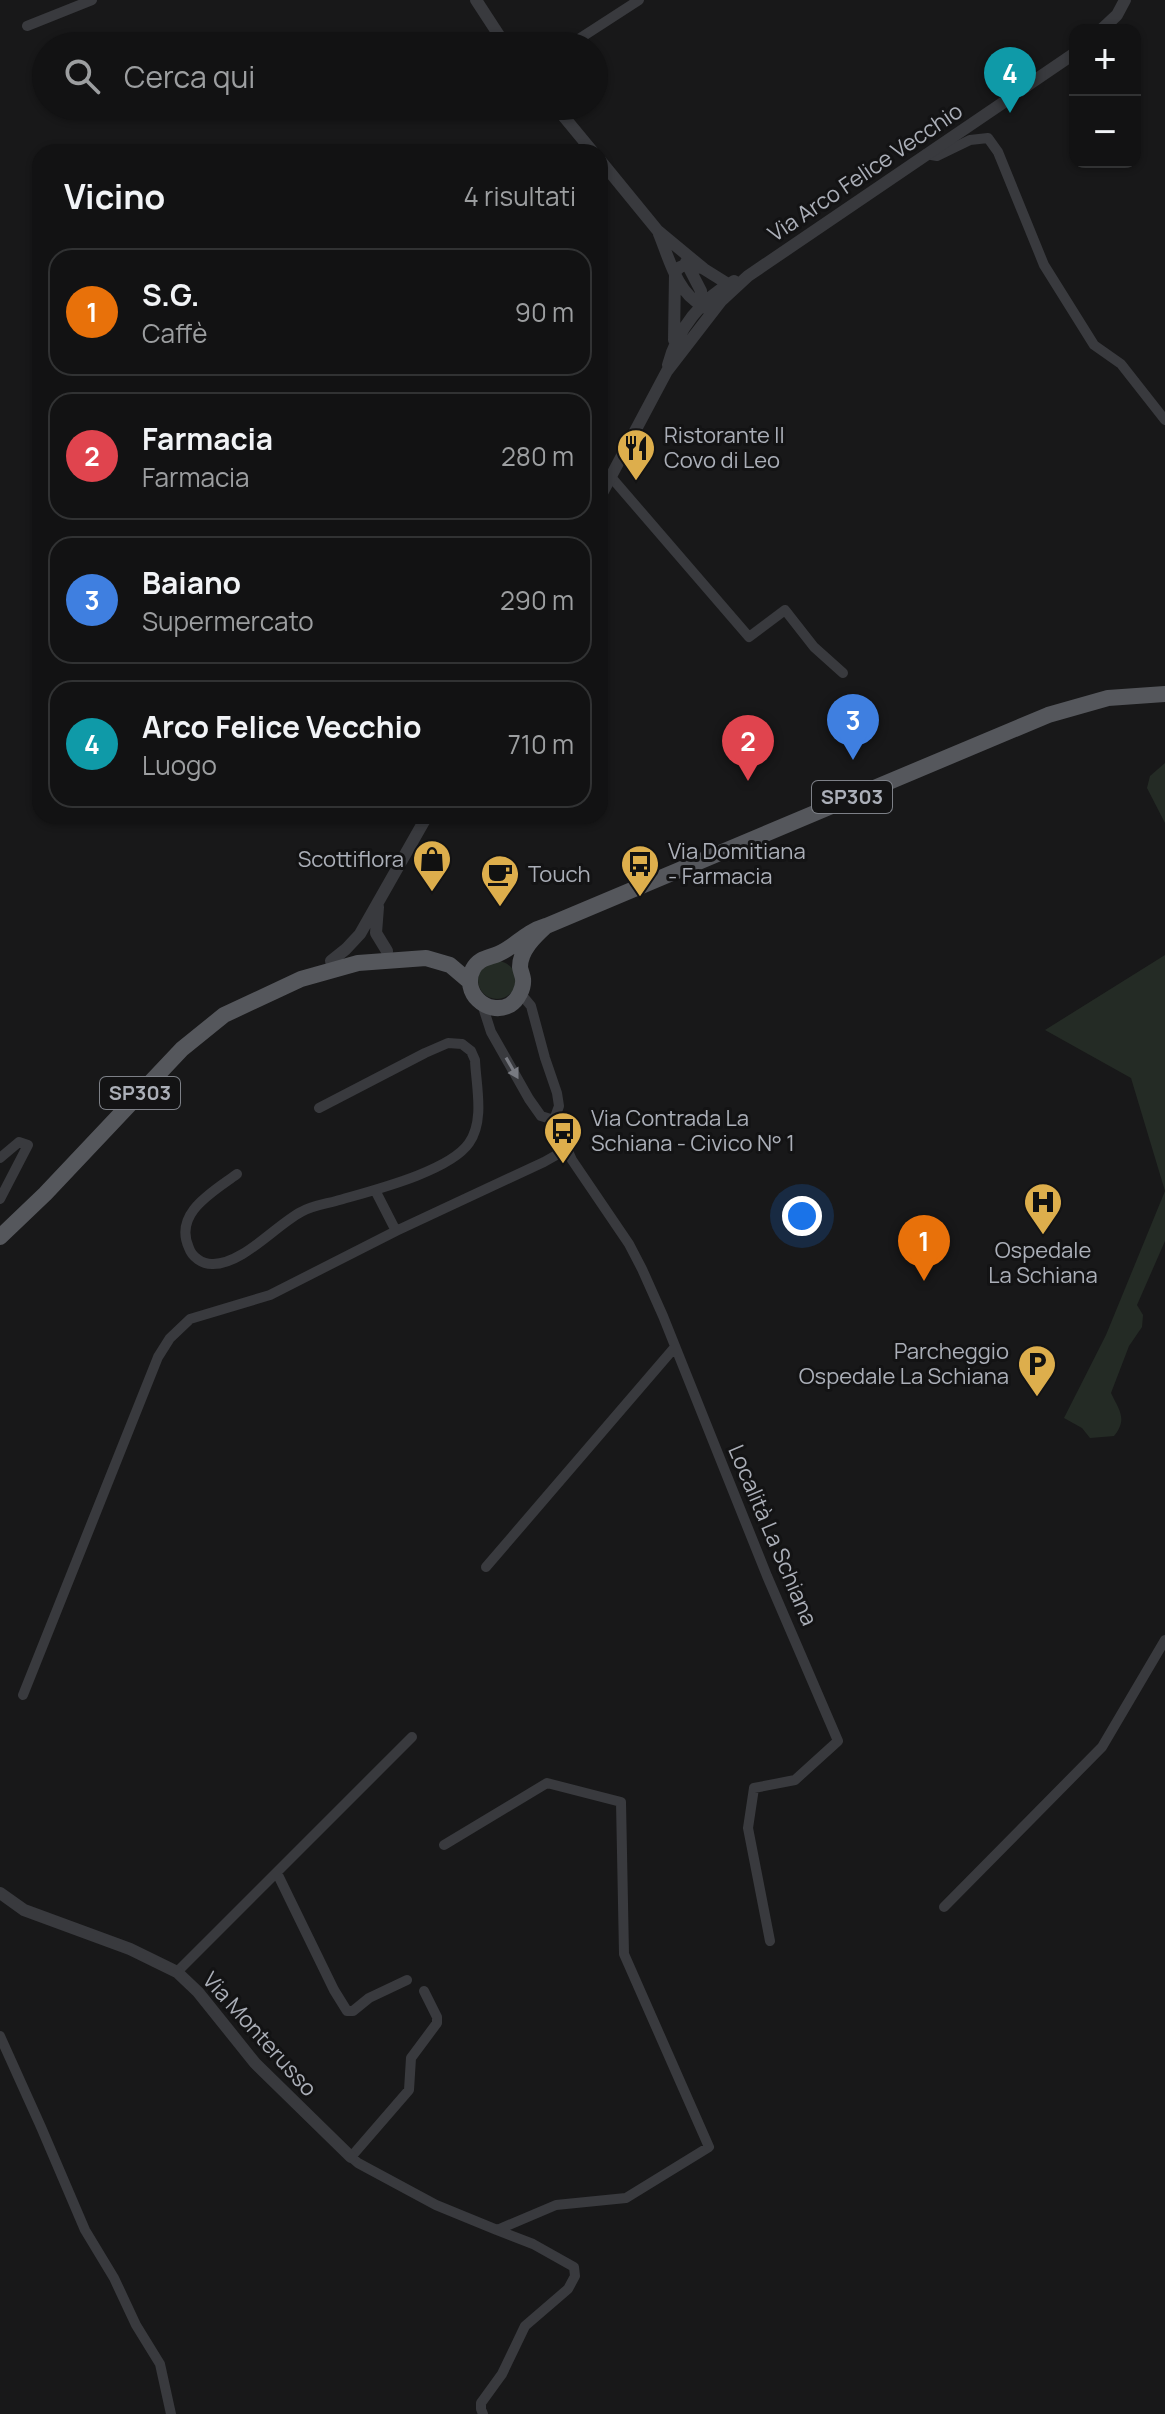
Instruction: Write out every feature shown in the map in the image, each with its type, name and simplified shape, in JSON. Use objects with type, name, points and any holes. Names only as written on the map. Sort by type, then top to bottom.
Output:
[{"type":"main road","name":"SP303","points":[[546,926],[1048,715],[1108,698],[1165,694]]},
{"type":"main road","points":[[363,959],[387,951],[419,951],[471,960],[497,954],[533,930],[546,926]]},
{"type":"main road","points":[[520,967],[526,947],[546,926]]},
{"type":"main road","points":[[471,960],[471,991],[482,1004],[497,1008],[511,1004],[521,994],[524,980],[520,967],[510,958],[497,954]]},
{"type":"main road","points":[[301,979],[331,961],[413,958],[438,961],[458,971],[470,982]]},
{"type":"main road","name":"SP303","points":[[0,1237],[202,1031],[244,1005],[301,979],[363,959]]},
{"type":"street","points":[[27,26],[92,0]]},
{"type":"street","points":[[590,32],[639,0]]},
{"type":"street","points":[[1107,24],[1117,15],[1125,0]]},
{"type":"street","points":[[478,1],[497,32]]},
{"type":"street","points":[[1028,85],[1069,57]]},
{"type":"street","name":"Via Arco Felice Vecchio","points":[[748,276],[1004,102]]},
{"type":"street","points":[[567,120],[586,144]]},
{"type":"street","name":"Via Arco Felice Vecchio","points":[[926,154],[937,156],[970,140],[988,138],[998,152],[1044,265],[1094,345],[1121,364],[1165,420]]},
{"type":"street","points":[[608,170],[658,231],[704,269],[728,284]]},
{"type":"street","points":[[658,231],[675,273],[689,297],[702,305],[721,301]]},
{"type":"street","points":[[675,246],[689,265],[701,291],[700,315],[691,337]]},
{"type":"street","points":[[667,371],[675,331],[675,273],[680,266],[704,269]]},
{"type":"street","points":[[672,352],[682,331],[702,305],[728,284],[748,276]]},
{"type":"street","points":[[608,482],[667,371],[721,301],[748,276]]},
{"type":"street","points":[[611,477],[749,637],[785,610],[814,647],[843,673]]},
{"type":"street","points":[[331,961],[360,934],[422,824]]},
{"type":"street","points":[[378,903],[376,933],[387,951]]},
{"type":"street","points":[[360,934],[357,944],[363,959]]},
{"type":"street","name":"Località La Schiana","points":[[521,994],[531,1006],[557,1093],[559,1106],[554,1120],[567,1149],[636,1257],[838,1741],[795,1780],[754,1788],[748,1828],[770,1941]]},
{"type":"street","name":"Località La Schiana","points":[[482,1004],[491,1032],[529,1099],[541,1116],[554,1120]]},
{"type":"street","points":[[237,1174],[188,1215],[184,1238],[191,1254],[202,1261],[213,1264],[228,1260],[245,1252],[302,1211],[434,1169],[457,1155],[469,1145],[478,1126],[475,1060],[471,1051],[462,1044],[448,1043],[319,1108]]},
{"type":"street","points":[[0,1158],[19,1142],[28,1145],[0,1199]]},
{"type":"street","points":[[23,1695],[152,1371],[170,1338],[190,1319],[270,1295],[567,1149]]},
{"type":"street","points":[[375,1190],[396,1231]]},
{"type":"street","points":[[486,1567],[675,1347]]},
{"type":"street","points":[[944,1907],[1102,1747],[1165,1640]]},
{"type":"street","points":[[177,1972],[412,1737]]},
{"type":"street","points":[[444,1845],[547,1783],[621,1802],[624,1954],[709,2147],[626,2198],[556,2205],[497,2230]]},
{"type":"street","points":[[277,1873],[347,2011],[353,2011],[369,1998],[407,1980]]},
{"type":"street","name":"Via Monterusso","points":[[0,1893],[24,1910],[130,1949],[177,1972],[198,1992],[255,2063],[351,2157]]},
{"type":"street","points":[[424,1991],[437,2023],[411,2058],[409,2090],[351,2157],[436,2205],[533,2244],[574,2267],[575,2276],[568,2289],[525,2326],[502,2374],[481,2403],[483,2414]]},
{"type":"street","points":[[0,2036],[85,2230],[160,2364],[171,2414]]},
{"type":"shaded area","points":[[1165,763],[1165,823],[1147,788],[1150,776]]},
{"type":"shaded area","points":[[1165,955],[1165,1191],[1131,1078],[1045,1030]]},
{"type":"shaded area","points":[[497,961],[510,967],[516,980],[510,993],[497,999],[484,993],[478,980],[484,967]]},
{"type":"shaded area","points":[[1165,1191],[1165,1241],[1137,1305],[1143,1315],[1142,1327],[1129,1346],[1111,1393],[1121,1414],[1121,1424],[1114,1436],[1090,1438],[1082,1428],[1064,1418],[1106,1335]]},
{"type":"tunnel","points":[[1004,102],[1028,85]]},
{"type":"place","name":"Arco Felice Vecchio","points":[[1010,113]]},
{"type":"place","name":"Ristorante Il Covo di Leo","points":[[636,482]]},
{"type":"place","name":"Baiano","points":[[853,760]]},
{"type":"place","name":"Farmacia","points":[[748,781]]},
{"type":"place","name":"Scottiflora","points":[[432,893]]},
{"type":"place","name":"Via Domitiana - Farmacia","points":[[640,898]]},
{"type":"place","name":"Touch","points":[[500,908]]},
{"type":"place","name":"Via Contrada La Schiana - Civico N° 1","points":[[563,1165]]},
{"type":"place","name":"Ospedale La Schiana","points":[[1043,1236]]},
{"type":"place","name":"S.G.","points":[[924,1281]]},
{"type":"place","name":"Parcheggio Ospedale La Schiana","points":[[1037,1398]]}]
